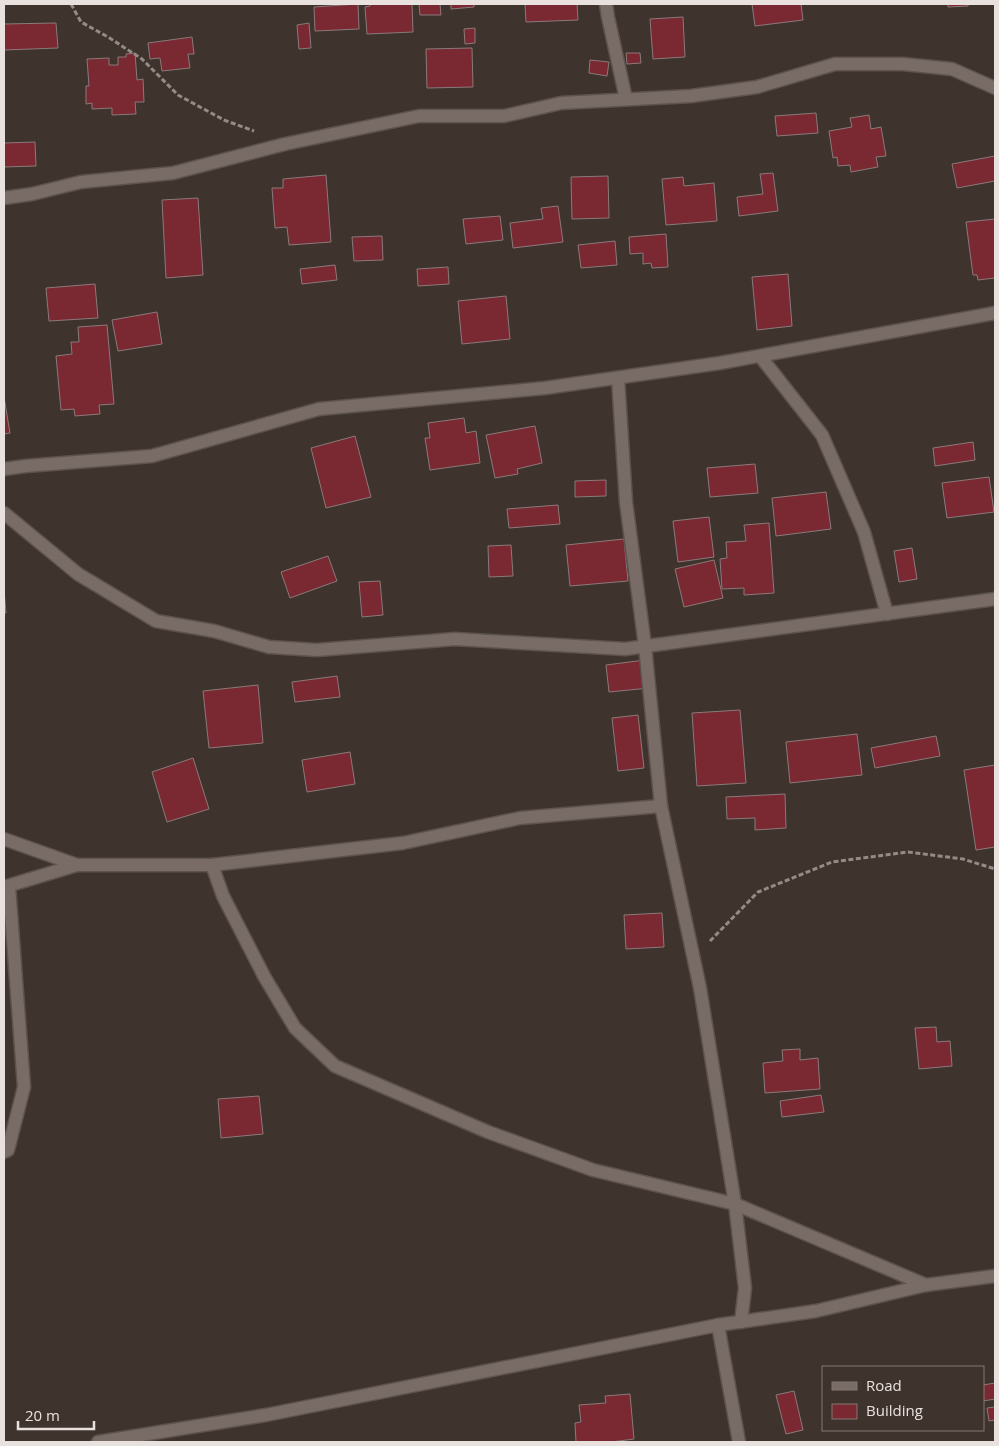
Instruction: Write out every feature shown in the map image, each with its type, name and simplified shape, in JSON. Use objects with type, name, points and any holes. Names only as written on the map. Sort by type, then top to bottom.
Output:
[{"type":"street","points":[[606,4],[626,99]]},
{"type":"street","points":[[4,198],[32,194],[81,182],[173,173],[285,144],[419,116],[504,116],[561,103],[691,96],[757,87],[835,64],[903,64],[952,69],[995,88]]},
{"type":"street","points":[[4,468],[152,456],[319,409],[545,388],[618,378],[720,363],[995,313]]},
{"type":"street","points":[[760,356],[822,435],[864,532],[887,614]]},
{"type":"street","points":[[618,378],[626,502],[645,646],[661,806],[700,988],[735,1204],[745,1288],[741,1322]]},
{"type":"street","points":[[4,513],[78,574],[156,621],[214,631],[269,647],[317,650],[454,639],[625,649],[995,599]]},
{"type":"street","points":[[4,1152],[8,1150],[24,1087],[7,886],[77,864],[212,864],[404,843],[520,818],[661,806]]},
{"type":"street","points":[[4,839],[77,864]]},
{"type":"street","points":[[212,864],[223,896],[264,976],[294,1028],[335,1066],[488,1132],[593,1170],[735,1204],[926,1286]]},
{"type":"street","points":[[98,1442],[266,1415],[718,1325],[816,1311],[926,1286],[995,1276]]},
{"type":"street","points":[[718,1325],[739,1442]]},
{"type":"path","points":[[70,4],[80,22],[142,59],[178,95],[224,120],[285,144]]},
{"type":"path","points":[[693,957],[758,892],[832,862],[908,852],[963,859],[995,869]]},
{"type":"building","points":[[358,4],[359,29],[315,31],[314,7]]},
{"type":"building","points":[[370,4],[412,4],[413,32],[367,34],[365,7],[370,6]]},
{"type":"building","points":[[419,4],[440,4],[441,15],[420,15]]},
{"type":"building","points":[[451,4],[474,4],[474,7],[451,9]]},
{"type":"building","points":[[525,4],[577,4],[578,20],[526,22]]},
{"type":"building","points":[[752,4],[801,4],[803,20],[755,26]]},
{"type":"building","points":[[948,4],[968,4],[968,6],[948,7]]},
{"type":"building","points":[[683,17],[685,57],[653,59],[650,19]]},
{"type":"building","points":[[56,23],[58,48],[4,50],[4,24]]},
{"type":"building","points":[[309,23],[311,48],[299,49],[297,25]]},
{"type":"building","points":[[475,28],[475,43],[465,44],[464,29]]},
{"type":"building","points":[[192,37],[194,54],[188,54],[190,68],[162,71],[160,58],[150,59],[148,43]]},
{"type":"building","points":[[472,48],[473,87],[427,88],[426,49]]},
{"type":"building","points":[[135,53],[137,80],[143,79],[144,102],[135,102],[136,114],[112,115],[112,108],[92,109],[92,103],[86,104],[86,86],[89,86],[87,59],[109,58],[109,65],[118,65],[118,57],[126,57],[126,54]]},
{"type":"building","points":[[626,53],[640,53],[641,63],[627,64]]},
{"type":"building","points":[[590,60],[609,62],[607,76],[589,73]]},
{"type":"building","points":[[816,113],[818,133],[777,136],[775,116]]},
{"type":"building","points":[[869,115],[871,129],[881,127],[886,156],[876,157],[878,167],[851,172],[850,165],[838,166],[837,157],[833,158],[829,131],[852,127],[850,118]]},
{"type":"building","points":[[35,142],[36,166],[4,167],[4,143]]},
{"type":"building","points":[[995,156],[995,181],[957,188],[952,164]]},
{"type":"building","points":[[773,173],[778,211],[739,216],[737,197],[763,194],[760,174]]},
{"type":"building","points":[[326,175],[331,242],[289,245],[287,227],[275,228],[272,188],[283,188],[283,179]]},
{"type":"building","points":[[608,176],[609,218],[572,219],[571,177]]},
{"type":"building","points":[[683,177],[684,186],[714,183],[717,221],[666,225],[662,179]]},
{"type":"building","points":[[198,198],[203,275],[166,278],[162,200]]},
{"type":"building","points":[[558,206],[563,242],[513,248],[510,223],[543,219],[541,208]]},
{"type":"building","points":[[500,216],[503,240],[466,244],[463,219]]},
{"type":"building","points":[[995,219],[995,278],[978,280],[977,275],[973,275],[966,222]]},
{"type":"building","points":[[666,234],[668,267],[652,268],[651,263],[643,264],[643,253],[630,254],[629,237]]},
{"type":"building","points":[[382,236],[383,260],[354,261],[352,237]]},
{"type":"building","points":[[615,241],[617,265],[581,268],[578,245]]},
{"type":"building","points":[[335,265],[337,280],[302,284],[300,269]]},
{"type":"building","points":[[448,267],[449,284],[418,286],[417,269]]},
{"type":"building","points":[[788,274],[792,326],[757,330],[752,277]]},
{"type":"building","points":[[95,284],[98,318],[49,321],[46,288]]},
{"type":"building","points":[[506,296],[510,339],[462,344],[458,301]]},
{"type":"building","points":[[157,312],[162,344],[118,351],[112,320]]},
{"type":"building","points":[[107,325],[114,404],[99,405],[100,414],[75,416],[74,409],[61,410],[56,356],[72,354],[71,342],[79,342],[78,327]]},
{"type":"building","points":[[4,397],[10,433],[4,434]]},
{"type":"building","points":[[464,418],[466,433],[476,431],[480,463],[430,470],[425,438],[430,438],[428,423]]},
{"type":"building","points":[[535,426],[542,463],[517,469],[518,474],[495,478],[486,435]]},
{"type":"building","points":[[355,436],[371,497],[326,508],[311,448]]},
{"type":"building","points":[[973,442],[975,460],[935,466],[933,448]]},
{"type":"building","points":[[755,464],[758,493],[710,497],[707,468]]},
{"type":"building","points":[[989,477],[994,512],[947,518],[942,483]]},
{"type":"building","points":[[606,480],[606,496],[575,497],[575,481]]},
{"type":"building","points":[[826,492],[831,529],[776,536],[772,498]]},
{"type":"building","points":[[558,505],[560,524],[509,528],[507,509]]},
{"type":"building","points":[[709,517],[714,557],[678,562],[673,521]]},
{"type":"building","points":[[769,523],[774,593],[744,595],[744,588],[722,589],[720,559],[727,558],[726,542],[746,541],[744,525]]},
{"type":"building","points":[[624,539],[628,581],[570,586],[566,545]]},
{"type":"building","points":[[511,545],[513,576],[489,577],[488,546]]},
{"type":"building","points":[[912,548],[917,579],[899,582],[894,551]]},
{"type":"building","points":[[328,556],[337,581],[290,598],[281,572]]},
{"type":"building","points":[[714,560],[723,598],[684,607],[675,569]]},
{"type":"building","points":[[380,581],[383,615],[362,617],[359,582]]},
{"type":"building","points":[[4,590],[6,613],[4,613]]},
{"type":"building","points":[[645,660],[649,688],[609,692],[606,665]]},
{"type":"building","points":[[337,676],[340,697],[295,702],[292,682]]},
{"type":"building","points":[[258,685],[263,743],[209,748],[203,691]]},
{"type":"building","points":[[740,710],[746,783],[697,786],[692,713]]},
{"type":"building","points":[[638,715],[644,768],[618,771],[612,718]]},
{"type":"building","points":[[857,734],[862,775],[790,783],[786,742]]},
{"type":"building","points":[[936,736],[940,756],[875,768],[871,748]]},
{"type":"building","points":[[350,752],[355,784],[307,792],[302,760]]},
{"type":"building","points":[[193,758],[209,809],[167,822],[152,772]]},
{"type":"building","points":[[995,765],[995,847],[976,850],[964,770]]},
{"type":"building","points":[[785,794],[786,828],[755,830],[755,818],[727,819],[726,797]]},
{"type":"building","points":[[662,913],[664,947],[626,949],[624,915]]},
{"type":"building","points":[[936,1027],[937,1042],[950,1041],[952,1066],[919,1069],[915,1028]]},
{"type":"building","points":[[800,1049],[800,1060],[818,1058],[820,1089],[765,1093],[763,1063],[783,1061],[782,1050]]},
{"type":"building","points":[[821,1095],[824,1112],[782,1117],[780,1101]]},
{"type":"building","points":[[259,1096],[263,1134],[221,1138],[218,1099]]},
{"type":"building","points":[[995,1383],[995,1399],[984,1401],[984,1385]]},
{"type":"building","points":[[794,1391],[803,1430],[786,1434],[776,1395]]},
{"type":"building","points":[[630,1394],[634,1439],[611,1442],[576,1442],[575,1423],[581,1422],[579,1405],[606,1403],[605,1396]]},
{"type":"building","points":[[995,1407],[995,1420],[989,1421],[987,1408]]}]
